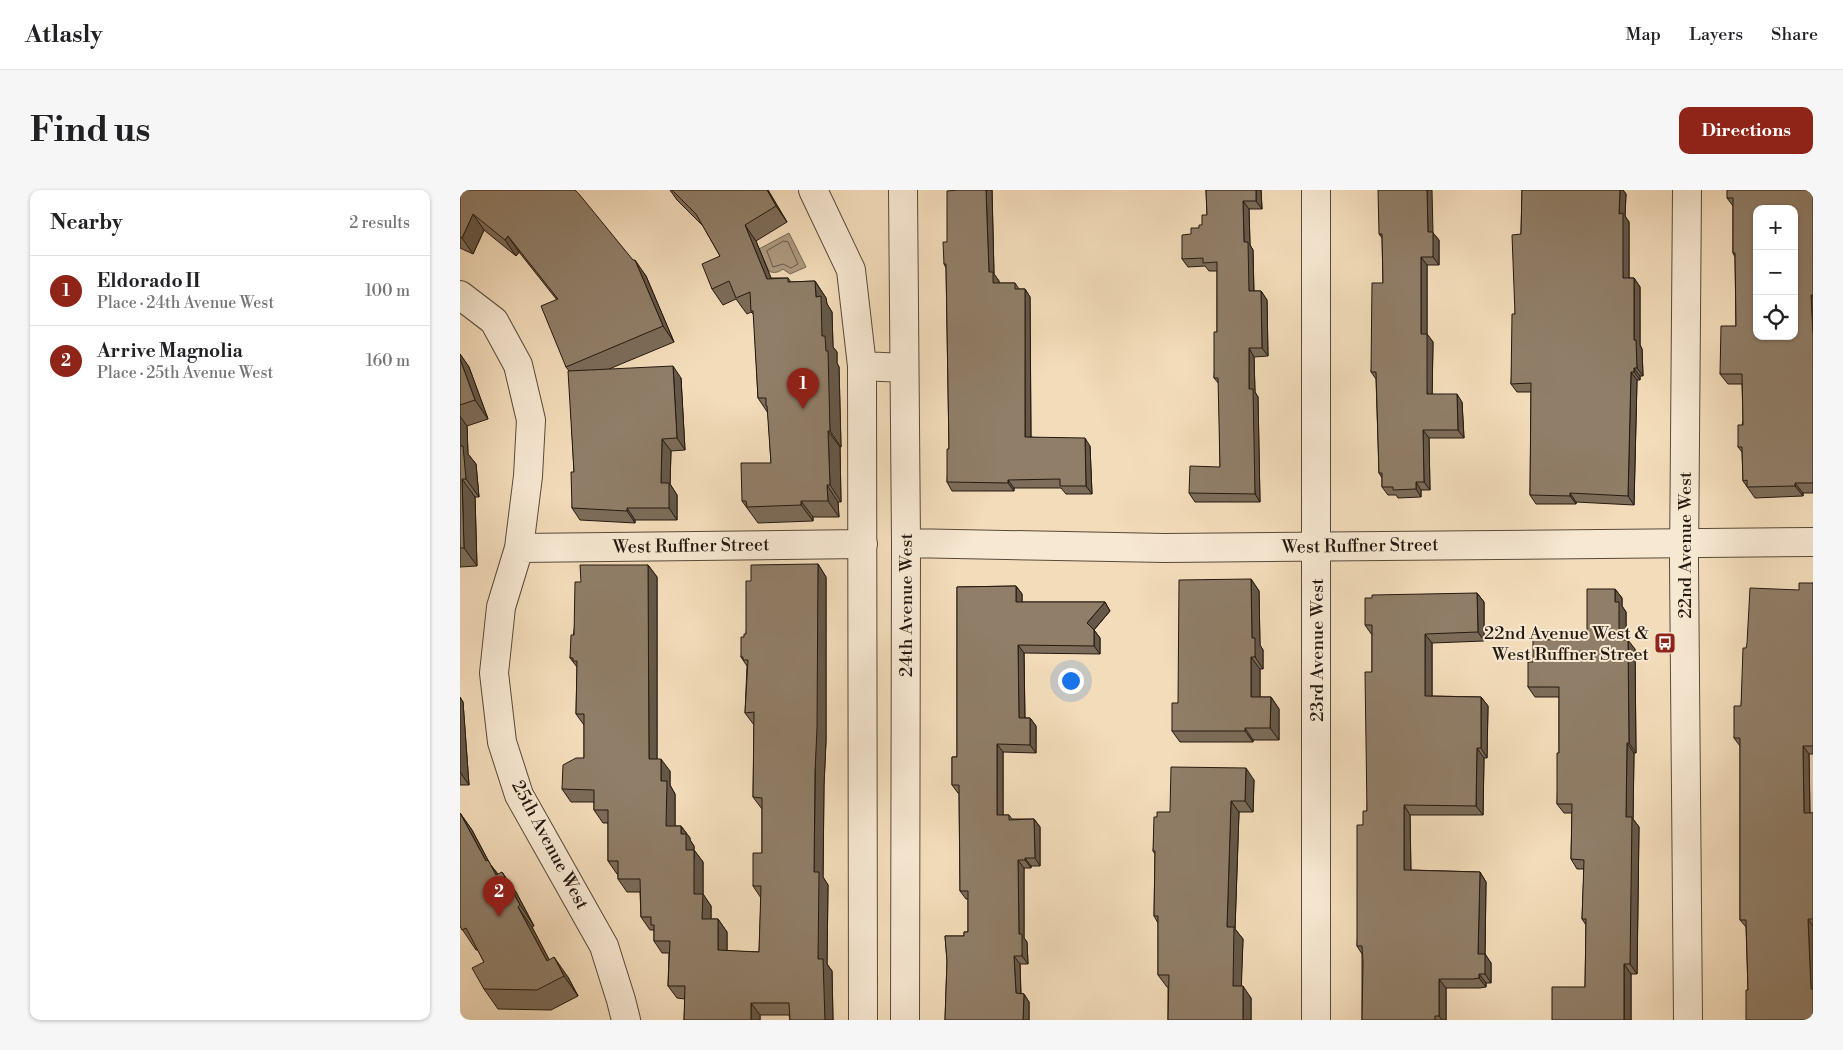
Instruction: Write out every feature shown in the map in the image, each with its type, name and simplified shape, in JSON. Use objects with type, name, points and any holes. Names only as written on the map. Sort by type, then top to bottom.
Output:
[{"type":"street","points":[[813,190],[851,270],[862,366],[863,1020]]},
{"type":"street","name":"24th Avenue West","points":[[903,190],[906,543],[905,1020]]},
{"type":"street","name":"23rd Avenue West","points":[[1316,190],[1316,1020]]},
{"type":"street","name":"22nd Avenue West","points":[[1687,190],[1684,545],[1688,1020]]},
{"type":"street","name":"25th Avenue West","points":[[460,296],[494,321],[518,365],[531,420],[528,476],[519,548],[501,607],[494,673],[502,742],[519,795],[604,946],[622,1000],[626,1020]]},
{"type":"street","points":[[862,366],[904,368]]},
{"type":"street","name":"West Ruffner Street","points":[[906,543],[1165,548],[1500,544],[1684,545],[1813,542]]},
{"type":"street","name":"West Ruffner Street","points":[[519,548],[863,544]]},
{"type":"water","points":[[789,233],[806,267],[790,274],[783,269],[776,272],[769,271],[759,249]]},
{"type":"building","points":[[460,190],[575,190],[633,260],[635,260],[663,326],[566,367],[541,306],[558,299],[508,236],[505,240],[473,214],[462,238],[460,237]]},
{"type":"building","points":[[672,190],[767,190],[776,206],[745,225],[767,279],[788,278],[788,282],[815,281],[816,297],[821,296],[822,336],[825,336],[826,351],[828,351],[830,485],[827,485],[828,501],[801,501],[801,505],[747,507],[746,501],[742,501],[741,463],[771,463],[766,398],[758,398],[753,311],[751,311],[750,292],[736,298],[729,281],[712,289],[702,264],[720,256],[696,214]]},
{"type":"building","points":[[986,190],[989,272],[993,272],[993,283],[1015,283],[1015,289],[1025,289],[1025,437],[1085,438],[1086,486],[1060,486],[1060,479],[1008,480],[1008,483],[947,482],[947,449],[949,449],[946,264],[944,264],[943,242],[947,242],[947,191]]},
{"type":"building","points":[[1206,190],[1256,190],[1256,201],[1243,201],[1244,242],[1248,242],[1249,291],[1261,291],[1262,348],[1249,348],[1249,389],[1253,389],[1255,494],[1189,493],[1190,466],[1220,467],[1218,378],[1214,378],[1214,332],[1217,332],[1217,262],[1203,263],[1203,258],[1182,259],[1182,235],[1191,234],[1191,228],[1199,228],[1199,225],[1202,225],[1202,215],[1207,215]]},
{"type":"building","points":[[1378,190],[1427,190],[1428,232],[1433,232],[1433,257],[1421,257],[1421,334],[1427,334],[1427,394],[1457,394],[1458,430],[1423,430],[1424,482],[1416,482],[1416,489],[1393,490],[1393,487],[1382,487],[1382,473],[1379,473],[1376,372],[1371,372],[1372,283],[1383,283],[1382,234],[1379,234]]},
{"type":"building","points":[[1522,190],[1620,190],[1619,214],[1623,213],[1623,278],[1634,278],[1634,340],[1636,340],[1637,368],[1634,368],[1634,372],[1631,372],[1628,496],[1570,493],[1570,496],[1530,495],[1531,383],[1511,384],[1512,314],[1515,314],[1512,235],[1521,234]]},
{"type":"building","points":[[1727,190],[1813,190],[1813,295],[1811,295],[1813,336],[1813,483],[1795,483],[1795,486],[1747,487],[1747,480],[1743,481],[1742,447],[1738,447],[1738,425],[1743,425],[1742,374],[1720,374],[1721,326],[1736,326],[1733,198],[1727,198]]},
{"type":"building","points":[[460,359],[475,400],[460,405]]},
{"type":"building","points":[[673,366],[677,438],[662,439],[661,483],[669,483],[669,508],[627,508],[627,511],[572,508],[571,472],[574,472],[568,371]]},
{"type":"building","points":[[460,446],[463,446],[466,479],[462,479],[464,548],[460,548]]},
{"type":"building","points":[[818,564],[814,872],[819,872],[818,959],[823,959],[825,1020],[790,1020],[789,1003],[751,1003],[751,1020],[684,1020],[685,986],[668,986],[670,941],[654,941],[654,925],[651,925],[651,917],[641,917],[640,879],[618,879],[618,861],[608,861],[608,810],[594,810],[594,790],[562,789],[563,765],[576,758],[584,758],[584,714],[576,714],[577,661],[573,661],[573,658],[570,658],[571,635],[574,635],[575,582],[581,582],[580,565],[648,565],[649,759],[661,759],[661,781],[667,781],[666,826],[681,826],[681,834],[686,834],[686,850],[694,850],[694,894],[703,894],[702,919],[718,919],[718,950],[759,952],[761,886],[753,886],[753,853],[762,853],[762,798],[753,797],[754,712],[745,713],[748,660],[743,660],[743,657],[741,657],[741,637],[744,637],[744,634],[746,634],[746,581],[751,581],[751,565]]},
{"type":"building","points":[[1251,579],[1252,638],[1255,638],[1255,657],[1251,657],[1251,697],[1271,697],[1270,728],[1245,728],[1245,731],[1172,731],[1172,703],[1178,703],[1179,580]]},
{"type":"building","points":[[1799,583],[1813,583],[1813,746],[1803,746],[1804,813],[1813,813],[1813,919],[1808,919],[1811,989],[1813,989],[1813,1020],[1746,1020],[1746,990],[1748,990],[1746,920],[1740,920],[1740,738],[1734,738],[1734,706],[1741,706],[1743,648],[1746,648],[1747,643],[1750,588],[1799,590]]},
{"type":"building","points":[[1016,586],[1016,602],[1105,602],[1087,623],[1094,630],[1094,646],[1018,645],[1019,718],[1030,718],[1030,745],[997,744],[997,815],[1009,815],[1009,820],[1034,819],[1035,858],[1018,860],[1019,934],[1022,934],[1022,956],[1014,956],[1016,993],[1024,994],[1023,1020],[945,1020],[947,961],[945,936],[964,936],[964,932],[968,932],[968,891],[960,891],[959,785],[952,785],[952,757],[957,757],[957,587]]},
{"type":"building","points":[[1587,589],[1615,589],[1615,602],[1619,602],[1619,640],[1628,640],[1629,743],[1627,743],[1626,817],[1632,817],[1630,964],[1624,964],[1624,1020],[1552,1020],[1552,987],[1585,987],[1586,919],[1582,919],[1584,860],[1571,859],[1572,804],[1557,804],[1559,687],[1528,687],[1528,662],[1533,662],[1533,640],[1587,639]]},
{"type":"building","points":[[1477,593],[1478,632],[1425,634],[1425,696],[1481,697],[1481,748],[1477,748],[1476,806],[1404,805],[1404,870],[1480,872],[1478,954],[1485,954],[1485,974],[1479,974],[1479,978],[1473,979],[1439,979],[1439,1016],[1435,1016],[1435,1020],[1362,1020],[1362,946],[1357,946],[1357,825],[1363,825],[1363,811],[1367,811],[1365,672],[1372,672],[1372,625],[1365,625],[1365,598],[1372,598],[1372,595]]},
{"type":"building","points":[[1171,767],[1246,768],[1245,801],[1231,801],[1227,927],[1234,927],[1233,986],[1243,986],[1243,1020],[1168,1020],[1169,975],[1158,975],[1158,916],[1154,916],[1155,851],[1153,851],[1154,817],[1157,817],[1157,812],[1170,812]]},
{"type":"building","points":[[460,813],[486,861],[488,860],[496,875],[502,872],[520,905],[518,907],[547,961],[554,957],[564,976],[537,990],[484,989],[472,968],[484,962],[466,928],[462,930],[460,926]]},
{"type":"place","name":"Eldorado II","points":[[803,409]]},
{"type":"place","name":"22nd Avenue West & West Ruffner Street","points":[[1665,643]]},
{"type":"place","name":"Arrive Magnolia","points":[[499,917]]}]
